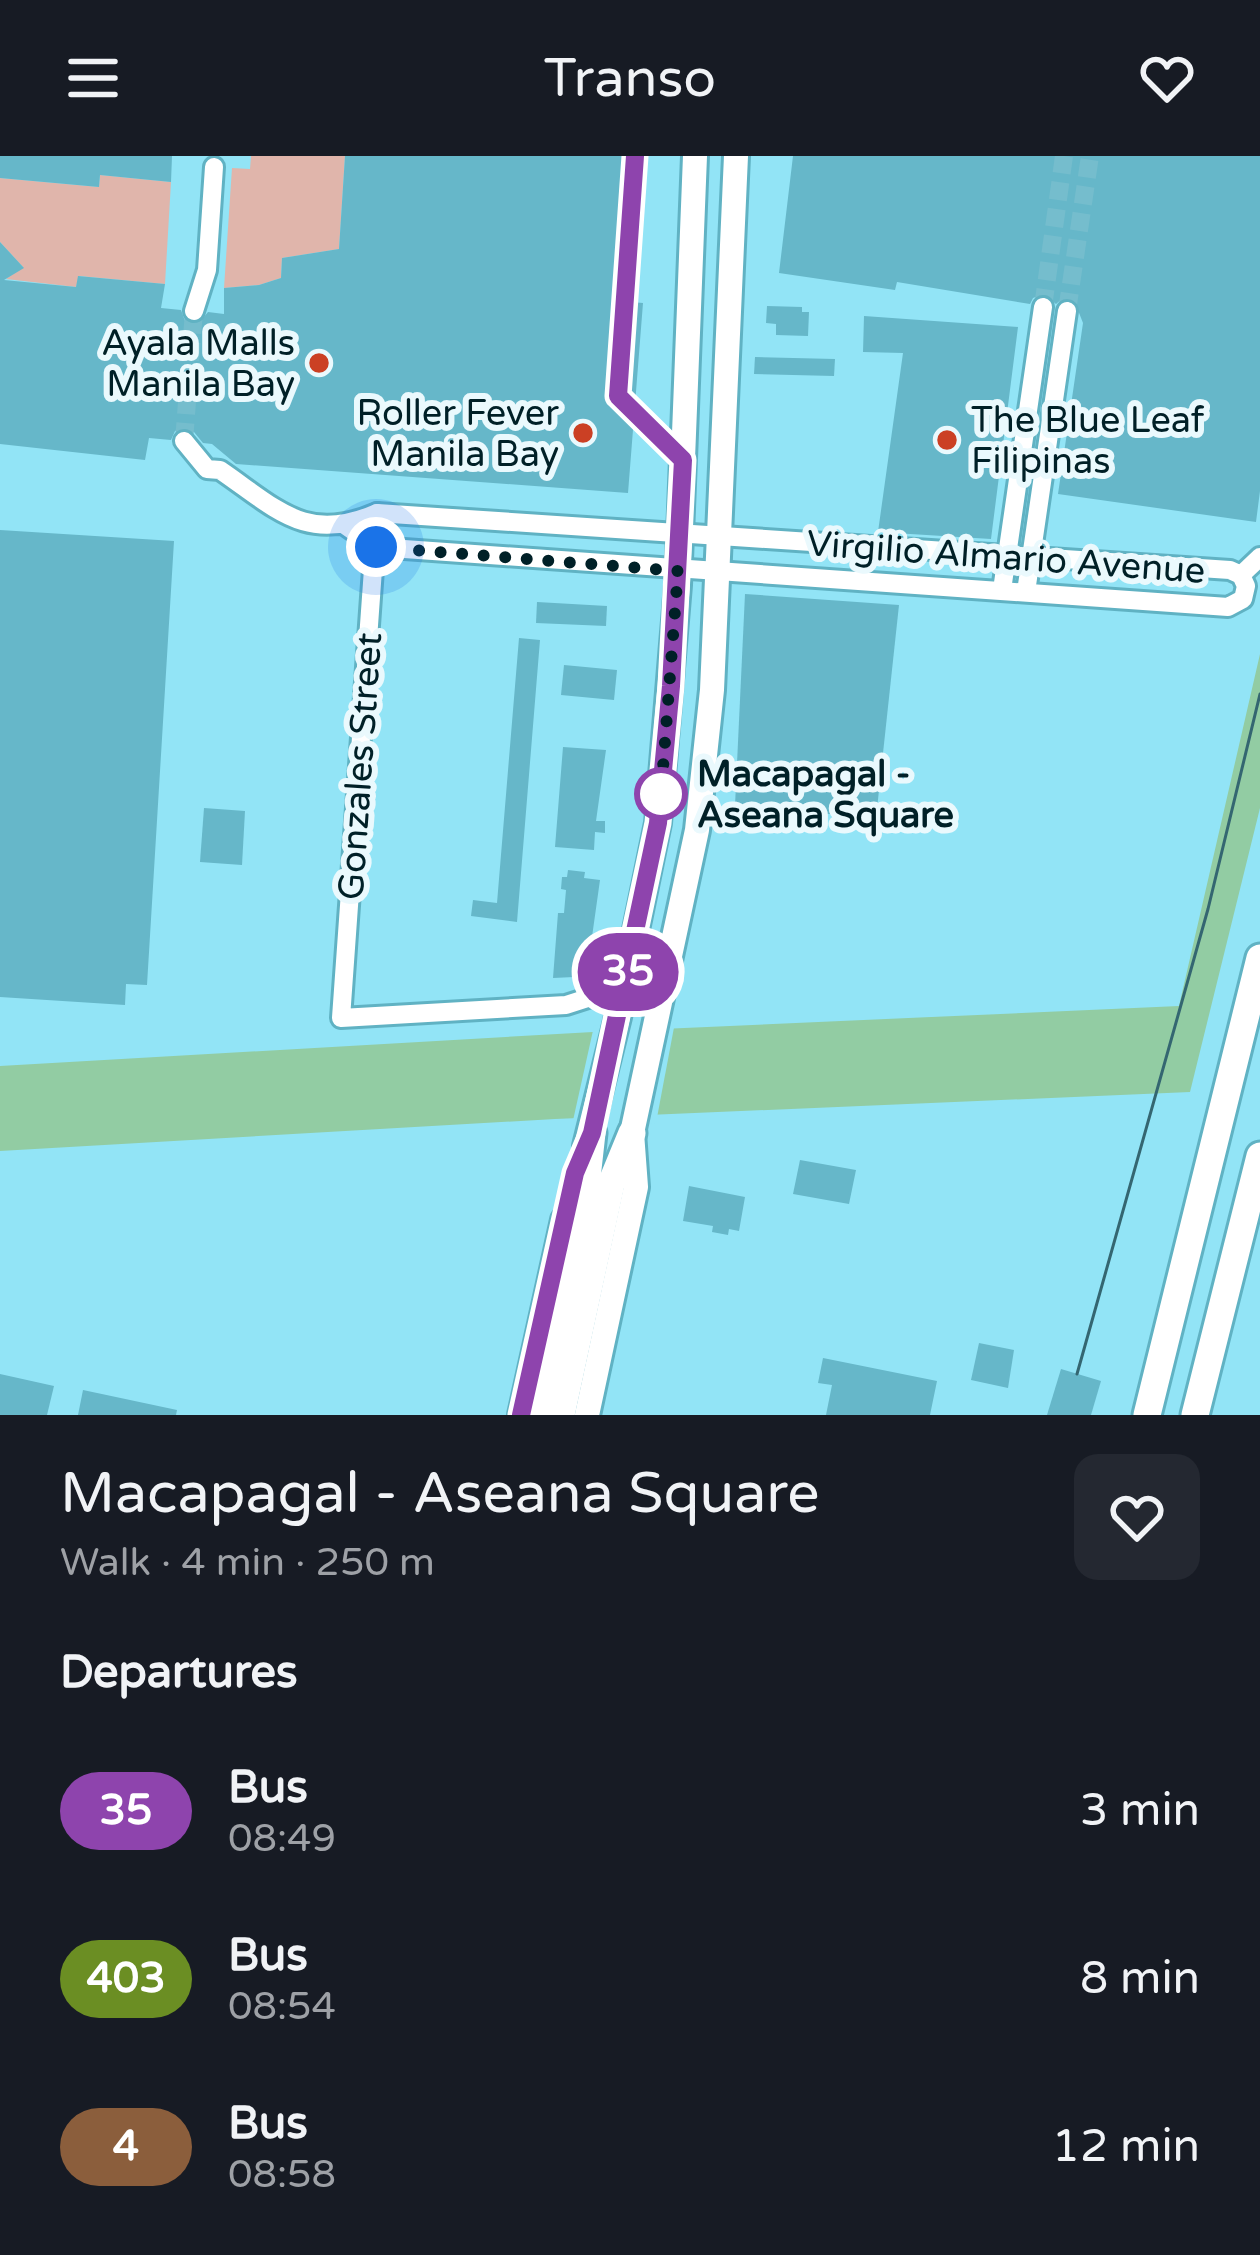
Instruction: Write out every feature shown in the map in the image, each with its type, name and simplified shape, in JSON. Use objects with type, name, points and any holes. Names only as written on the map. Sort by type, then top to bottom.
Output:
[{"type":"highway","points":[[1147,1415],[1260,958]]},
{"type":"highway","points":[[535,1415],[599,1181],[633,1129]]},
{"type":"highway","points":[[561,1415],[599,1181],[592,1130]]},
{"type":"highway","points":[[1195,1415],[1260,1156]]},
{"type":"main road","points":[[521,1415],[575,1173],[592,1130],[658,823],[680,535],[695,156]]},
{"type":"main road","points":[[587,1415],[636,1187],[633,1129],[697,830],[712,690],[736,156]]},
{"type":"street","points":[[194,311],[207,270],[214,166]]},
{"type":"street","points":[[1002,590],[1043,307]]},
{"type":"street","points":[[1026,592],[1067,310]]},
{"type":"street","points":[[184,441],[207,469],[220,470],[295,522],[346,526],[377,513]]},
{"type":"street","name":"Virgilio Almario Avenue","points":[[376,547],[1228,607],[1246,593],[1241,575],[1230,570],[377,513]]},
{"type":"street","name":"Gonzales Street","points":[[377,513],[341,1018],[566,1006],[625,986]]},
{"type":"street","points":[[346,526],[376,547]]},
{"type":"street","points":[[1241,575],[1260,556]]},
{"type":"shaded area","points":[[251,156],[345,156],[339,249],[282,258],[281,278],[224,288],[232,168],[250,169]]},
{"type":"shaded area","points":[[100,175],[171,182],[165,284],[79,276],[76,287],[6,279],[23,267],[0,242],[0,178],[99,187]]},
{"type":"shaded area","points":[[1260,654],[1260,808],[1190,1092],[555,1119],[0,1151],[0,1066],[593,1032],[1179,1006]]},
{"type":"pier","points":[[675,1022],[656,1123],[572,1125],[594,1026]]},
{"type":"building","points":[[0,156],[172,156],[171,182],[100,175],[99,187],[0,178]]},
{"type":"building","name":"Ayala Malls Manila Bay","points":[[345,156],[629,156],[619,301],[643,303],[628,493],[236,464],[183,428],[171,440],[149,438],[145,460],[0,444],[0,242],[24,268],[4,280],[76,287],[78,276],[165,284],[161,308],[181,310],[185,321],[198,324],[208,312],[224,314],[224,288],[281,278],[282,258],[339,249]]},
{"type":"building","points":[[793,156],[1260,156],[1260,491],[1256,522],[1058,494],[1083,323],[1074,300],[1063,298],[1056,304],[1044,294],[1030,304],[897,282],[895,290],[779,273]]},
{"type":"building","points":[[767,306],[802,307],[802,312],[809,312],[808,336],[776,335],[776,324],[766,323]]},
{"type":"building","name":"The Blue Leaf Filipinas","points":[[864,316],[1018,327],[991,539],[878,532],[903,353],[863,352]]},
{"type":"building","points":[[755,357],[835,359],[834,376],[754,374]]},
{"type":"building","points":[[0,530],[174,541],[147,985],[126,984],[125,1005],[0,997]]},
{"type":"building","points":[[745,594],[899,605],[876,818],[735,806]]},
{"type":"building","points":[[537,602],[607,606],[606,626],[536,623]]},
{"type":"building","points":[[519,638],[540,640],[517,922],[471,916],[473,900],[497,903]]},
{"type":"building","points":[[564,665],[617,670],[614,700],[561,695]]},
{"type":"building","points":[[563,747],[606,750],[596,821],[605,821],[605,833],[595,832],[594,850],[555,847]]},
{"type":"building","points":[[204,808],[245,811],[242,865],[200,862]]},
{"type":"building","points":[[568,870],[600,880],[590,951],[594,952],[591,965],[576,965],[574,977],[553,978],[558,913],[564,913],[562,877],[567,877]]},
{"type":"building","points":[[800,1160],[856,1170],[849,1204],[793,1194]]},
{"type":"building","points":[[689,1186],[745,1197],[739,1231],[729,1229],[728,1235],[712,1232],[713,1226],[683,1221]]},
{"type":"building","points":[[979,1343],[1014,1350],[1008,1388],[971,1380]]},
{"type":"building","points":[[823,1358],[937,1381],[930,1415],[826,1415],[832,1385],[818,1383]]},
{"type":"building","points":[[1061,1369],[1101,1381],[1091,1415],[1047,1415]]},
{"type":"building","points":[[0,1374],[54,1386],[47,1415],[0,1415]]},
{"type":"building","points":[[83,1390],[177,1410],[176,1415],[78,1415]]},
{"type":"tunnel","points":[[1043,307],[1064,156]]},
{"type":"tunnel","points":[[1067,311],[1090,156]]},
{"type":"tunnel","points":[[184,441],[194,311]]},
{"type":"tram line","points":[[1077,1374],[1208,909],[1260,694]]},
{"type":"bus line","name":"35","points":[[521,1415],[575,1173],[592,1133],[650,866],[671,686],[683,460],[618,396],[635,156]]},
{"type":"place","name":"Ayala Malls Manila Bay","points":[[319,363]]},
{"type":"place","name":"Roller Fever Manila Bay","points":[[583,433]]},
{"type":"place","name":"The Blue Leaf Filipinas","points":[[947,440]]},
{"type":"place","name":"Macapagal - Aseana Square","points":[[661,794]]},
{"type":"route","points":[[376,547],[678,571],[661,794]]}]
